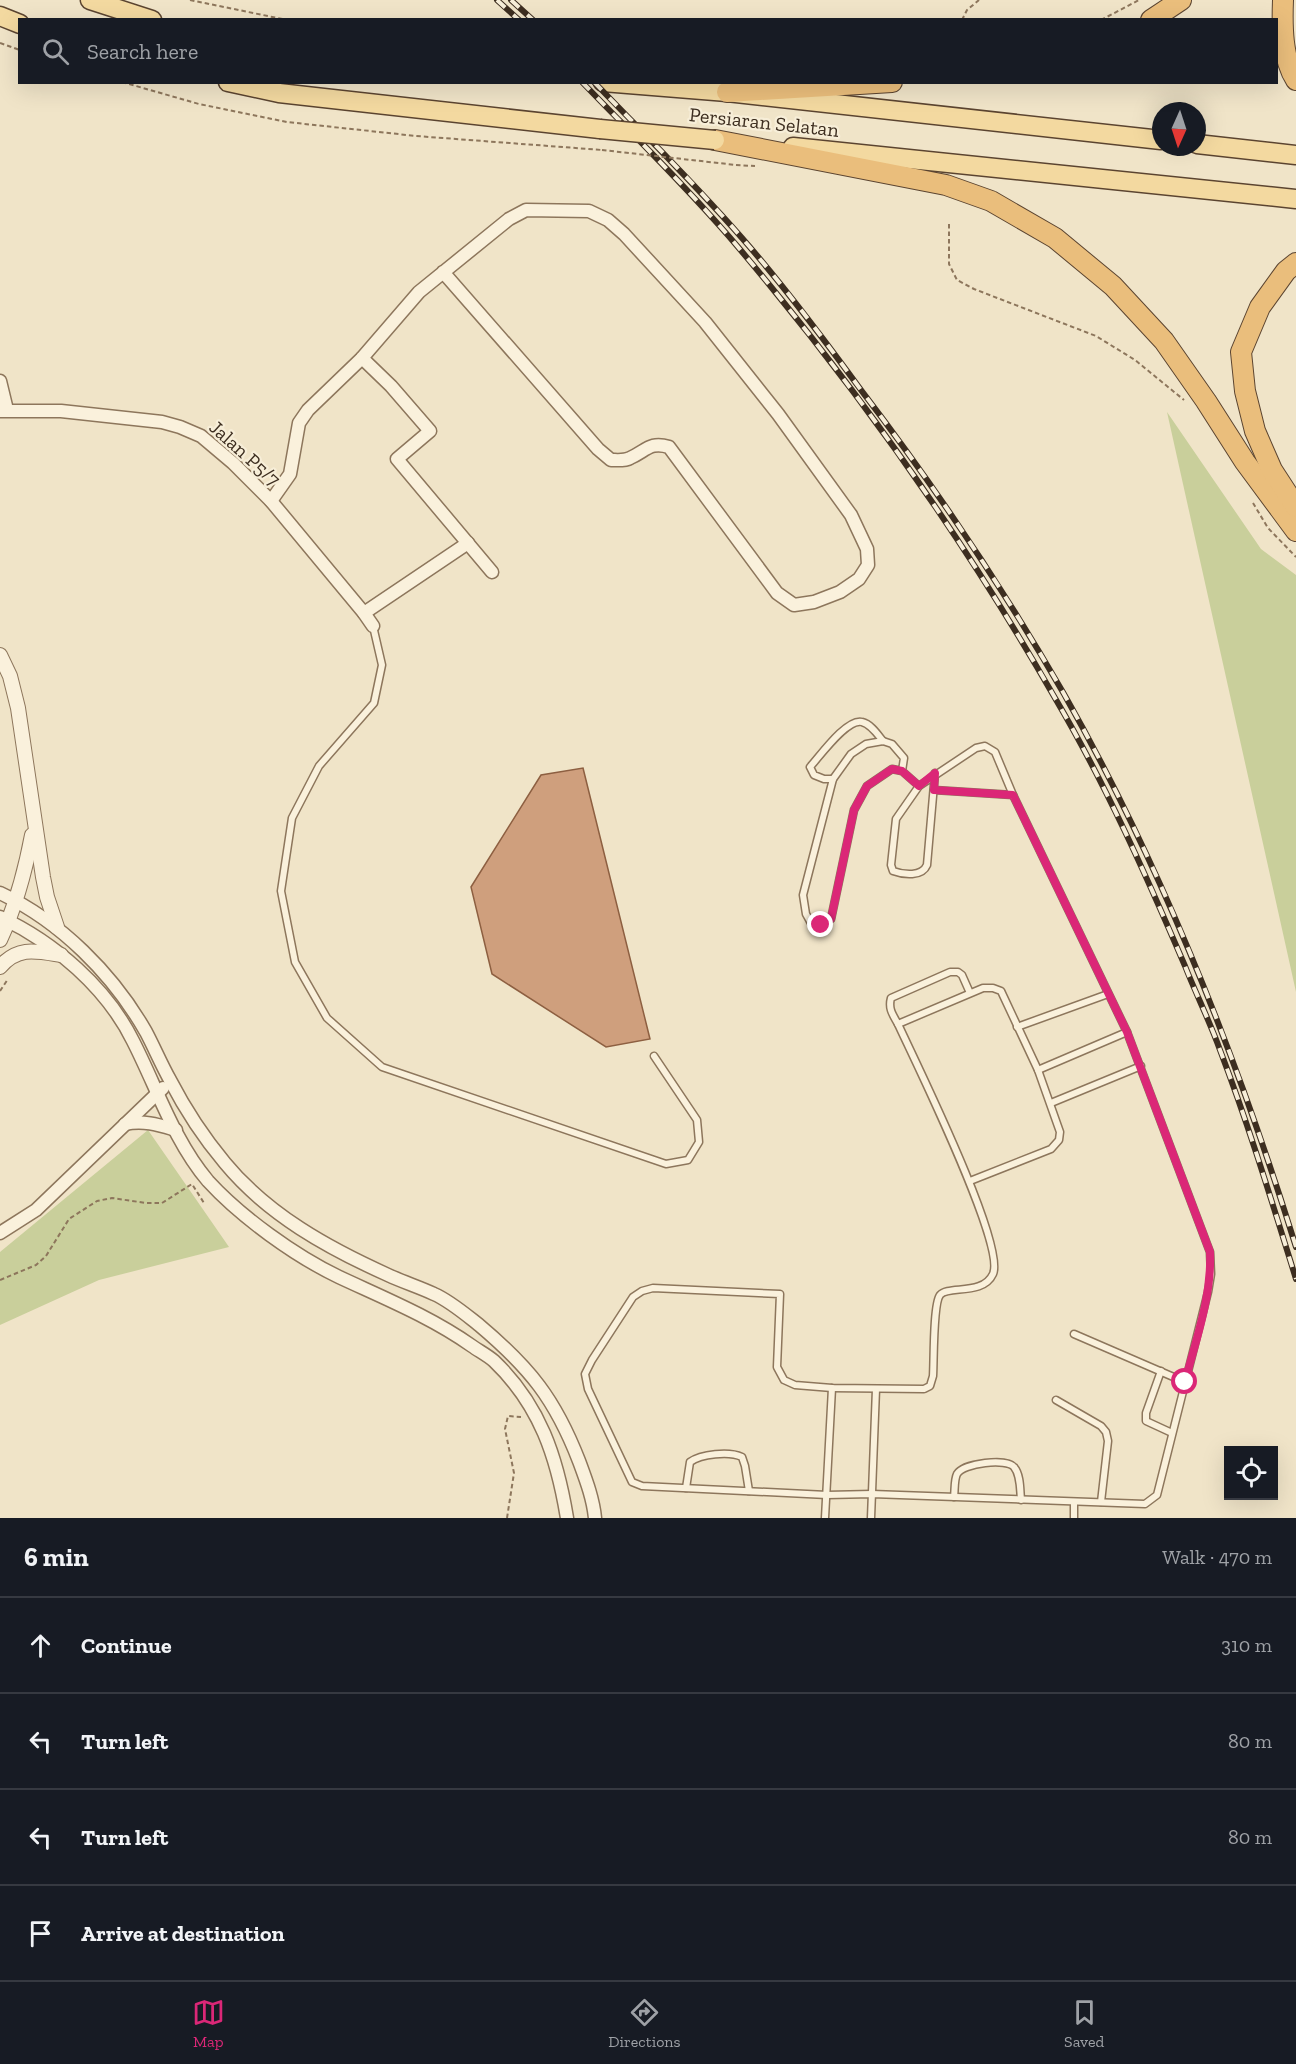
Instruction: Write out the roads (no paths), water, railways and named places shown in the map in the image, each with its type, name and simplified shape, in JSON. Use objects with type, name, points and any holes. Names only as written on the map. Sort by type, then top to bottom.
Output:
[{"type":"highway","points":[[1154,18],[1181,0]]},
{"type":"highway","points":[[1282,0],[1282,30],[1291,72],[1296,80]]},
{"type":"highway","points":[[727,92],[858,84]]},
{"type":"highway","points":[[715,140],[946,185],[991,201],[1055,238],[1113,286],[1164,340],[1245,462],[1296,531]]},
{"type":"highway","points":[[1296,263],[1286,271],[1260,308],[1241,352],[1245,391],[1254,431],[1272,470],[1296,507]]},
{"type":"main road","points":[[90,0],[146,18]]},
{"type":"main road","points":[[0,16],[18,23]]},
{"type":"main road","name":"Persiaran Selatan","points":[[237,84],[279,93],[600,129],[1296,199]]},
{"type":"main road","name":"Persiaran Selatan","points":[[627,84],[727,92],[1152,139]]},
{"type":"main road","points":[[1206,145],[1296,155]]},
{"type":"street","points":[[271,501],[290,474],[299,423],[309,410],[362,358],[419,292],[508,219],[526,210],[589,211],[608,220],[624,234],[705,322],[778,414],[851,515],[867,549],[868,565],[859,579],[840,592],[814,602],[794,605],[777,593],[669,447],[659,444],[648,447],[628,459],[611,460],[598,449],[443,273]]},
{"type":"street","points":[[362,358],[391,386],[430,431],[397,459],[492,572]]},
{"type":"street","points":[[0,381],[3,410]]},
{"type":"street","name":"Jalan P5/7","points":[[3,410],[61,411],[162,422],[201,436],[233,463],[271,501],[364,613],[373,627]]},
{"type":"street","points":[[364,613],[468,543]]},
{"type":"street","points":[[0,655],[10,676],[18,708],[47,897],[57,927]]},
{"type":"street","points":[[0,940],[5,919],[16,901],[24,877],[35,824]]},
{"type":"street","points":[[0,893],[57,927],[117,989],[145,1031],[171,1082],[204,1136],[226,1165],[273,1210],[326,1245],[389,1276],[436,1294],[510,1351],[542,1387],[566,1429],[593,1503],[595,1518]]},
{"type":"street","points":[[5,919],[61,955],[109,1002],[132,1039],[186,1150],[209,1181],[247,1216],[296,1253],[458,1336],[493,1361],[524,1397],[551,1446],[561,1479],[567,1518]]},
{"type":"street","points":[[0,967],[9,957],[21,952],[61,955]]},
{"type":"street","points":[[0,1233],[36,1210],[157,1092],[171,1082]]},
{"type":"street","points":[[125,1124],[136,1122],[156,1124],[176,1130]]},
{"type":"lane","points":[[373,627],[382,665],[374,703],[319,766],[292,818],[281,891],[295,962],[327,1018],[382,1066],[666,1164],[688,1160],[699,1142],[697,1120],[654,1056]]},
{"type":"lane","points":[[833,778],[824,779],[814,775],[810,767],[842,731],[854,722],[869,725],[883,741]]},
{"type":"lane","points":[[902,771],[904,758],[892,744],[883,741],[866,744],[851,754],[833,778],[803,895],[806,914],[811,923],[821,925],[831,919],[854,810],[867,786],[892,769],[902,771],[919,786]]},
{"type":"lane","points":[[935,773],[927,865],[921,873],[893,871],[891,865],[896,819],[919,786],[935,773],[976,748],[985,746],[995,752],[1013,795],[1127,1032],[1210,1252],[1211,1274],[1208,1292],[1157,1495],[1144,1504],[872,1494],[827,1495],[642,1486],[632,1482],[588,1389],[585,1374],[633,1297],[642,1291],[653,1288],[780,1294],[777,1367],[784,1380],[795,1385],[876,1389],[924,1389],[930,1386],[933,1376],[936,1307],[940,1296],[943,1292],[968,1290],[986,1282],[993,1274],[995,1260],[970,1181],[890,1010],[891,998],[950,972],[958,972],[962,975],[970,993]]},
{"type":"lane","points":[[934,790],[1013,795]]},
{"type":"lane","points":[[898,1024],[983,988],[993,988],[1001,991],[1038,1071],[1051,1102],[1060,1132],[1059,1140],[1051,1149],[970,1181]]},
{"type":"lane","points":[[1017,1027],[1108,994]]},
{"type":"lane","points":[[1038,1071],[1127,1032]]},
{"type":"lane","points":[[1051,1102],[1141,1066]]},
{"type":"lane","points":[[1074,1334],[1185,1382]]},
{"type":"lane","points":[[1161,1371],[1146,1413],[1146,1420],[1172,1433]]},
{"type":"lane","points":[[825,1518],[832,1388]]},
{"type":"lane","points":[[871,1518],[876,1389]]},
{"type":"lane","points":[[1056,1400],[1101,1426],[1106,1432],[1101,1502]]},
{"type":"lane","points":[[686,1488],[690,1462],[696,1458],[734,1454],[742,1457],[746,1466],[749,1491]]},
{"type":"lane","points":[[954,1497],[956,1475],[961,1469],[967,1466],[1005,1462],[1014,1466],[1018,1475],[1021,1500]]},
{"type":"lane","points":[[1074,1502],[1074,1518]]},
{"type":"railway","points":[[497,0],[517,18]]},
{"type":"railway","points":[[511,0],[531,18]]},
{"type":"railway","points":[[584,84],[719,225],[825,354],[907,465],[984,580],[1020,639],[1108,796],[1185,966],[1241,1107],[1296,1279]]},
{"type":"railway","points":[[596,84],[724,218],[803,312],[942,501],[1041,654],[1100,760],[1134,828],[1195,965],[1249,1105],[1296,1247]]}]
